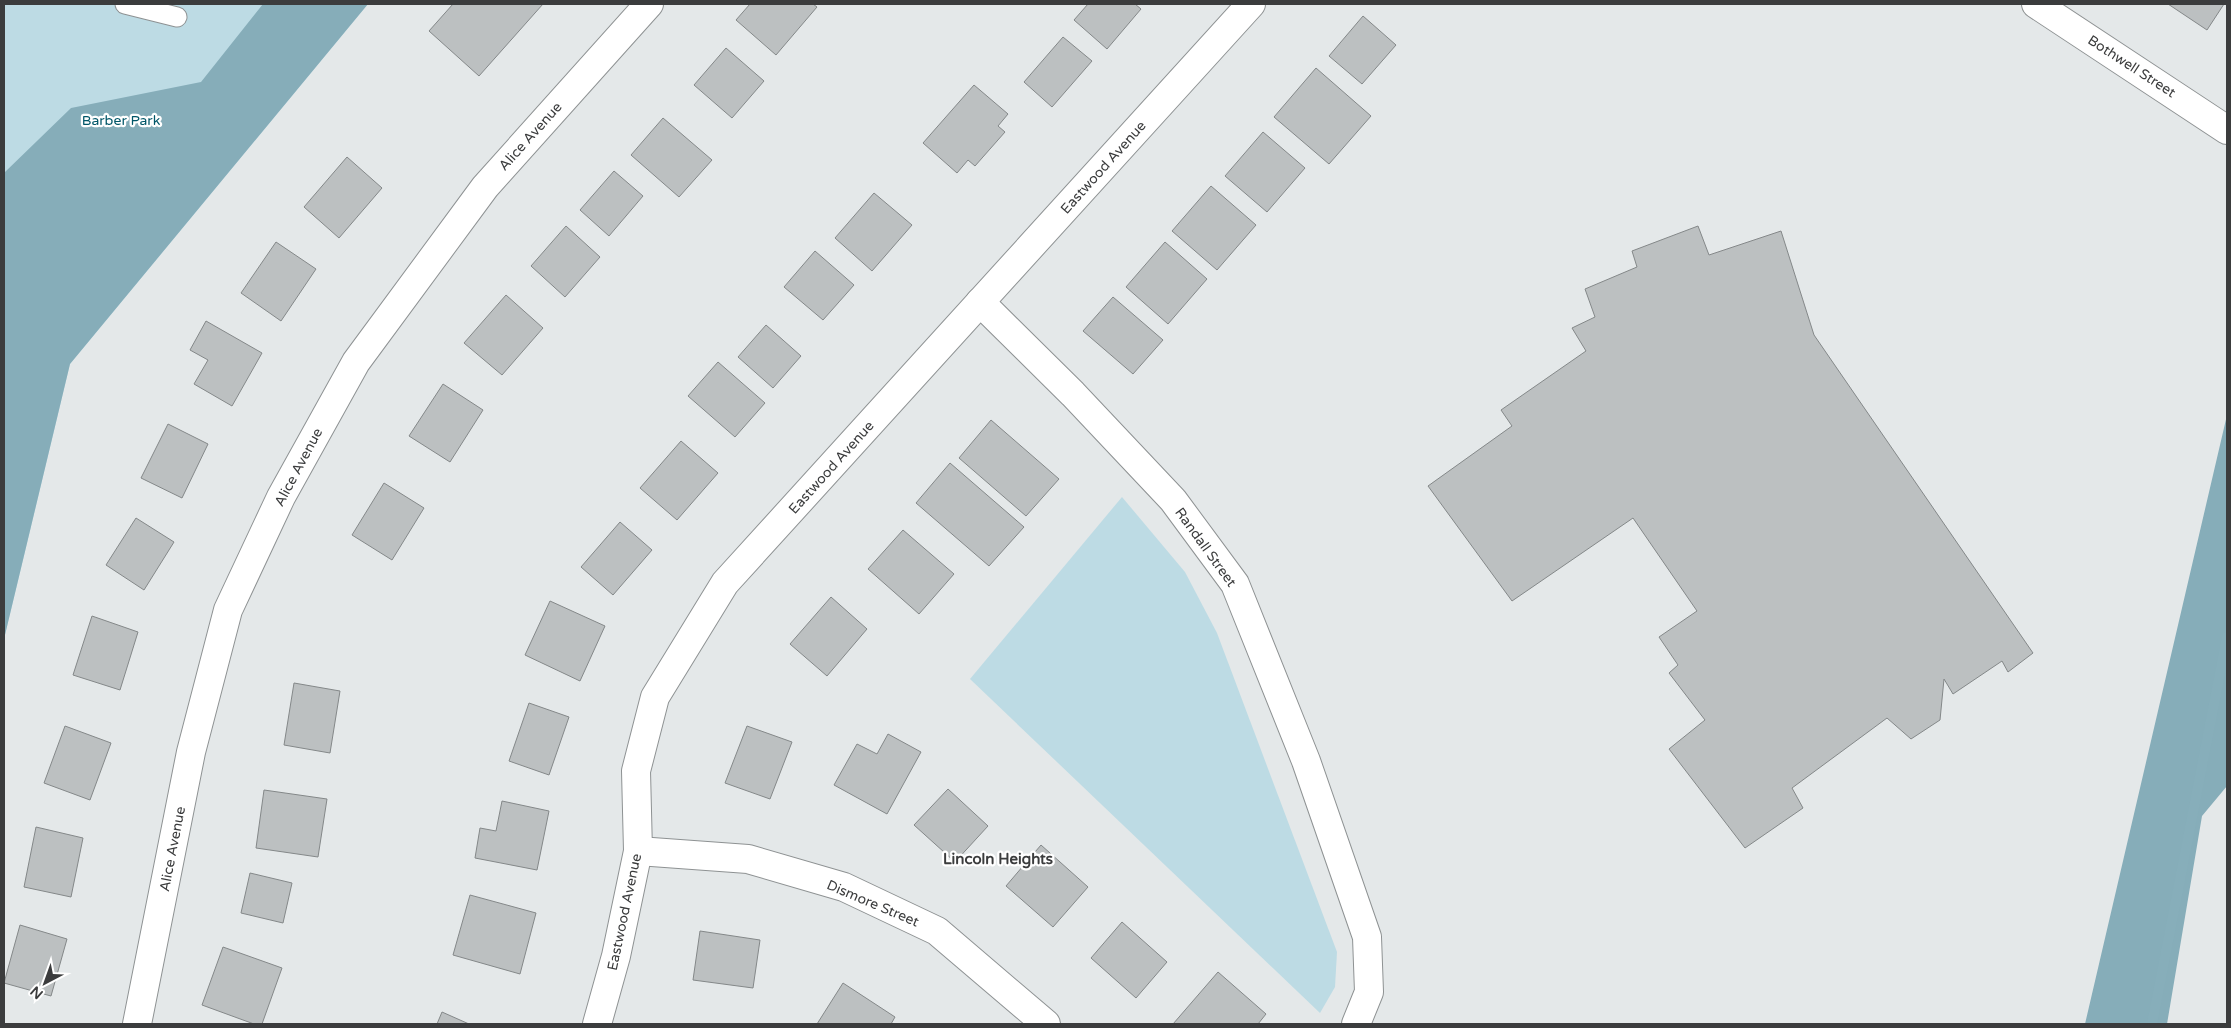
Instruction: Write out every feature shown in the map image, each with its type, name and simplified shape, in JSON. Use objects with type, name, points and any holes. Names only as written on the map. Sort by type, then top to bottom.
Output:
[{"type":"street","name":"Alice Avenue","points":[[137,1024],[191,752],[228,610],[281,497],[356,362],[485,186],[649,4]]},
{"type":"street","name":"Eastwood Avenue","points":[[597,1024],[616,956],[638,851],[636,771],[655,697],[720,591],[1251,4]]},
{"type":"street","name":"Bothwell Street","points":[[2036,4],[2227,130]]},
{"type":"street","name":"Randall Street","points":[[980,302],[1073,394],[1173,500],[1235,584],[1306,761],[1368,937],[1369,992],[1356,1024]]},
{"type":"street","name":"Dismore Street","points":[[638,851],[748,859],[844,887],[937,931],[1046,1024]]},
{"type":"lane","points":[[125,4],[177,18]]},
{"type":"green space","name":"Barber Park","points":[[4,4],[368,4],[70,364],[4,639]]},
{"type":"green space","name":"Barber Park","points":[[263,4],[368,4],[70,364],[4,639],[4,173],[71,108],[201,82]]},
{"type":"green space","points":[[2227,415],[2227,786],[2202,816],[2167,1024],[2085,1024]]},
{"type":"green space","points":[[1122,497],[1185,572],[1217,633],[1337,952],[1335,987],[1320,1013],[970,679]]},
{"type":"building","points":[[453,4],[543,4],[479,76],[429,31]]},
{"type":"building","points":[[750,4],[813,4],[817,7],[776,55],[736,20]]},
{"type":"building","points":[[1088,4],[1135,4],[1141,9],[1107,49],[1074,20]]},
{"type":"building","points":[[2168,4],[2224,4],[2207,30]]},
{"type":"building","points":[[1363,16],[1396,45],[1362,84],[1329,56]]},
{"type":"building","points":[[1063,37],[1092,61],[1052,107],[1024,82]]},
{"type":"building","points":[[726,48],[764,81],[732,118],[694,85]]},
{"type":"building","points":[[1316,68],[1371,116],[1329,164],[1274,117]]},
{"type":"building","points":[[974,85],[1008,114],[998,126],[1005,132],[975,166],[968,160],[957,173],[923,143]]},
{"type":"building","points":[[663,118],[712,160],[679,197],[631,155]]},
{"type":"building","points":[[1263,132],[1305,168],[1267,212],[1225,176]]},
{"type":"building","points":[[347,157],[382,188],[339,238],[304,207]]},
{"type":"building","points":[[614,171],[643,196],[609,236],[580,210]]},
{"type":"building","points":[[1211,186],[1256,225],[1217,270],[1172,231]]},
{"type":"building","points":[[874,193],[912,225],[872,271],[835,238]]},
{"type":"building","points":[[566,226],[600,257],[565,297],[531,266]]},
{"type":"building","points":[[1698,226],[1709,255],[1781,231],[1814,335],[2033,653],[2008,672],[2002,661],[1953,694],[1944,679],[1940,720],[1911,739],[1887,718],[1792,788],[1803,808],[1745,848],[1669,749],[1705,720],[1669,673],[1678,665],[1659,637],[1697,611],[1633,518],[1512,601],[1428,486],[1512,426],[1501,410],[1586,351],[1572,328],[1595,317],[1585,289],[1637,267],[1632,251]]},
{"type":"building","points":[[276,242],[316,269],[281,321],[241,293]]},
{"type":"building","points":[[1165,242],[1207,279],[1168,324],[1126,287]]},
{"type":"building","points":[[815,251],[854,285],[823,320],[784,287]]},
{"type":"building","points":[[506,295],[543,328],[502,375],[464,343]]},
{"type":"building","points":[[1113,297],[1163,340],[1133,374],[1083,331]]},
{"type":"building","points":[[206,321],[262,353],[232,406],[194,384],[208,360],[190,350]]},
{"type":"building","points":[[766,325],[801,356],[773,388],[738,357]]},
{"type":"building","points":[[718,362],[765,403],[735,437],[688,396]]},
{"type":"building","points":[[443,384],[483,410],[450,462],[409,436]]},
{"type":"building","points":[[991,420],[1059,479],[1026,516],[959,458]]},
{"type":"building","points":[[168,424],[208,444],[182,498],[141,478]]},
{"type":"building","points":[[681,441],[718,473],[677,520],[640,488]]},
{"type":"building","points":[[950,463],[1024,527],[989,566],[916,503]]},
{"type":"building","points":[[384,483],[424,508],[392,560],[352,535]]},
{"type":"building","points":[[136,518],[174,542],[144,590],[106,565]]},
{"type":"building","points":[[620,522],[652,550],[613,595],[581,567]]},
{"type":"building","points":[[903,530],[954,574],[919,614],[868,569]]},
{"type":"building","points":[[831,597],[867,629],[827,676],[790,644]]},
{"type":"building","points":[[550,601],[605,626],[580,681],[525,655]]},
{"type":"building","points":[[92,616],[138,632],[120,690],[73,675]]},
{"type":"building","points":[[294,683],[340,691],[330,753],[284,745]]},
{"type":"building","points":[[529,703],[569,717],[549,775],[509,761]]},
{"type":"building","points":[[65,726],[111,743],[90,800],[44,783]]},
{"type":"building","points":[[747,726],[792,742],[770,799],[725,783]]},
{"type":"building","points":[[888,734],[921,752],[887,814],[834,785],[857,744],[877,754]]},
{"type":"building","points":[[948,789],[988,826],[955,862],[914,825]]},
{"type":"building","points":[[264,790],[327,799],[318,857],[256,848]]},
{"type":"building","points":[[502,801],[549,811],[537,870],[475,858],[480,828],[496,831]]},
{"type":"building","points":[[36,827],[83,838],[71,897],[24,887]]},
{"type":"building","points":[[1041,845],[1088,887],[1053,927],[1006,886]]},
{"type":"building","points":[[250,873],[292,883],[283,923],[241,913]]},
{"type":"building","points":[[470,895],[536,913],[520,974],[453,955]]},
{"type":"building","points":[[1122,922],[1167,962],[1136,998],[1091,958]]},
{"type":"building","points":[[20,925],[67,939],[51,996],[4,983]]},
{"type":"building","points":[[700,931],[760,940],[753,988],[693,980]]},
{"type":"building","points":[[223,947],[282,968],[262,1024],[254,1024],[202,1005]]},
{"type":"building","points":[[1218,972],[1266,1014],[1258,1024],[1173,1024]]},
{"type":"building","points":[[843,983],[895,1017],[891,1024],[817,1024]]},
{"type":"building","points":[[442,1012],[469,1024],[437,1024]]},
{"type":"waterway","points":[[2152,1024],[2227,637]]},
{"type":"district","name":"Lincoln Heights","points":[[998,859]]}]
